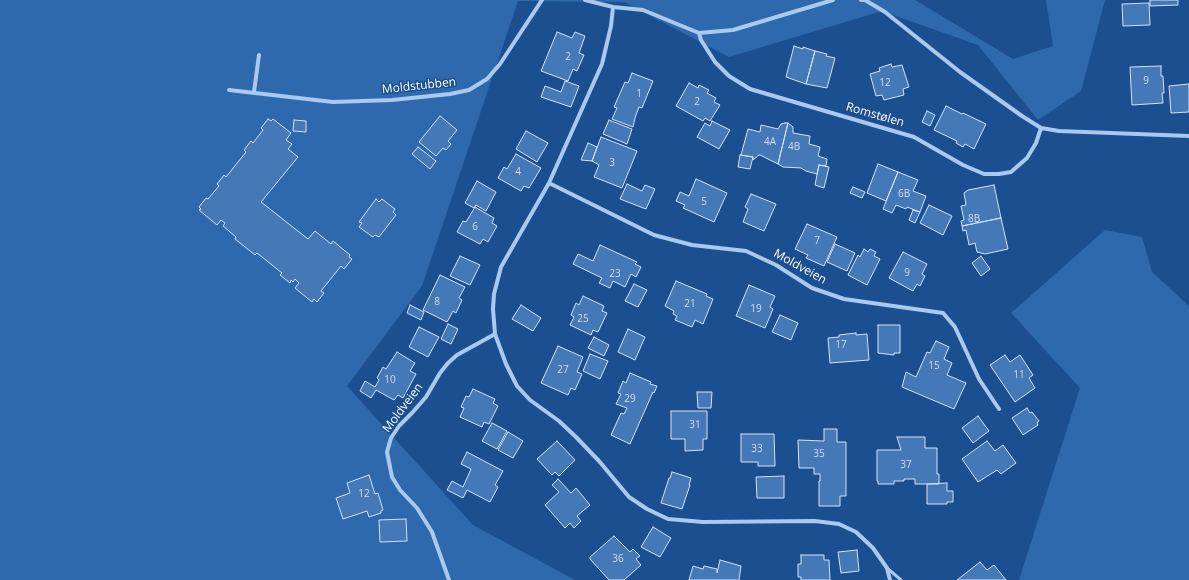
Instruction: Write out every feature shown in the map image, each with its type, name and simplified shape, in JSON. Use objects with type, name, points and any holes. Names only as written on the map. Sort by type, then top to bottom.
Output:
[{"type":"street","name":"Moldstubben","points":[[229,90],[333,102],[392,100],[450,94],[469,90],[487,79],[500,64],[542,0]]},
{"type":"street","points":[[585,0],[613,7],[643,10],[698,33],[733,30],[833,0]]},
{"type":"street","points":[[861,0],[865,0],[885,12],[960,72],[1041,128],[1059,131],[1189,136]]},
{"type":"street","points":[[613,7],[611,26],[602,64],[549,183],[501,267],[494,294],[493,310],[495,334],[506,364],[517,386],[530,400],[559,421],[599,461],[629,497],[647,509],[668,519],[696,522],[815,521],[839,524],[856,532],[873,548],[886,568],[890,580]]},
{"type":"street","name":"Romstølen","points":[[698,33],[716,62],[729,76],[750,89],[914,137],[963,165],[984,174],[1011,172],[1027,158],[1036,144],[1041,128]]},
{"type":"street","points":[[254,92],[259,55]]},
{"type":"street","name":"Moldveien","points":[[549,183],[654,235],[692,245],[746,251],[776,265],[812,288],[844,299],[943,313],[955,327],[980,379],[999,410]]},
{"type":"street","name":"Moldveien","points":[[449,580],[432,532],[417,508],[400,490],[392,477],[387,452],[391,438],[399,426],[426,397],[440,373],[448,363],[458,355],[495,334]]},
{"type":"lane","points":[[886,568],[901,580]]},
{"type":"shaded area","points":[[0,0],[915,0],[1013,59],[1053,46],[1046,0],[1105,0],[1081,91],[1038,120],[978,45],[882,11],[729,57],[624,2],[518,1],[422,286],[347,386],[473,525],[575,580],[0,580]]},
{"type":"shaded area","points":[[1105,230],[1142,237],[1152,272],[1189,306],[1189,580],[1019,580],[1080,388],[1011,313]]},
{"type":"building","points":[[1150,0],[1178,0],[1178,5],[1150,6]]},
{"type":"building","points":[[1149,3],[1150,25],[1123,26],[1122,4]]},
{"type":"building","points":[[557,32],[572,38],[575,32],[585,36],[579,53],[584,55],[577,71],[573,69],[568,81],[541,71]]},
{"type":"building","points":[[794,46],[815,51],[806,84],[786,77]]},
{"type":"building","points":[[815,51],[835,58],[827,88],[806,84]]},
{"type":"building","points":[[891,64],[892,67],[902,65],[909,87],[903,89],[904,95],[884,100],[882,95],[876,96],[870,74],[880,71],[879,68]]},
{"type":"building","points":[[1161,66],[1164,93],[1162,93],[1163,103],[1132,105],[1130,67]]},
{"type":"building","points":[[632,73],[653,81],[642,108],[639,107],[633,127],[612,119],[617,108],[614,107],[625,82],[628,83]]},
{"type":"building","points":[[565,81],[579,86],[571,107],[541,97],[545,86],[561,92]]},
{"type":"building","points":[[689,83],[698,88],[699,85],[709,90],[707,93],[716,98],[714,102],[720,105],[710,121],[705,118],[703,121],[676,106]]},
{"type":"building","points":[[1189,84],[1189,112],[1171,113],[1169,86]]},
{"type":"building","points":[[946,106],[986,124],[974,149],[965,144],[963,147],[956,143],[957,141],[934,130]]},
{"type":"building","points":[[927,111],[935,115],[930,126],[922,122]]},
{"type":"building","points":[[440,116],[457,130],[448,141],[451,144],[446,150],[443,148],[436,156],[419,142]]},
{"type":"building","points":[[268,119],[271,121],[273,119],[291,133],[286,140],[292,144],[288,149],[298,157],[261,202],[308,239],[315,231],[331,244],[333,241],[350,255],[349,257],[352,259],[344,269],[341,266],[321,291],[324,293],[317,302],[314,299],[312,302],[295,288],[299,283],[295,279],[293,282],[291,280],[290,283],[280,275],[282,273],[257,253],[255,255],[235,239],[236,237],[223,226],[225,223],[221,220],[217,225],[199,210],[201,209],[199,207],[206,198],[208,199],[219,186],[217,184],[224,175],[226,177],[246,152],[244,150],[251,141],[253,143],[263,130],[261,128]]},
{"type":"building","points":[[294,120],[306,121],[306,132],[293,131]]},
{"type":"building","points":[[609,120],[632,129],[627,144],[603,134]]},
{"type":"building","points":[[712,121],[730,130],[719,149],[697,137],[705,123],[710,126]]},
{"type":"building","points":[[788,123],[778,164],[760,155],[753,160],[753,157],[741,155],[748,129],[760,132],[761,125],[778,129],[781,124]]},
{"type":"building","points":[[788,123],[793,127],[793,133],[810,136],[809,144],[820,147],[818,156],[827,159],[826,166],[819,165],[817,174],[801,168],[783,167],[778,164]]},
{"type":"building","points":[[526,131],[548,143],[537,162],[516,149]]},
{"type":"building","points":[[601,137],[637,151],[622,188],[594,177],[599,165],[592,161]]},
{"type":"building","points":[[588,143],[597,147],[592,161],[581,160]]},
{"type":"building","points":[[418,147],[436,161],[430,169],[412,154]]},
{"type":"building","points":[[516,154],[541,168],[529,188],[524,186],[521,191],[498,178],[504,167],[507,169]]},
{"type":"building","points":[[740,155],[753,157],[750,169],[738,167]]},
{"type":"building","points":[[878,164],[898,172],[886,201],[867,193]]},
{"type":"building","points":[[819,165],[829,167],[824,188],[815,185]]},
{"type":"building","points":[[898,172],[918,180],[913,191],[926,196],[920,212],[896,205],[892,213],[883,209]]},
{"type":"building","points":[[696,179],[727,193],[714,222],[683,208],[685,205],[676,201],[680,192],[689,196]]},
{"type":"building","points":[[477,181],[496,192],[486,211],[476,205],[474,208],[465,203]]},
{"type":"building","points":[[627,184],[642,191],[645,185],[655,189],[646,209],[620,199]]},
{"type":"building","points":[[994,185],[1001,218],[962,226],[961,221],[964,220],[961,206],[966,205],[964,193],[968,190]]},
{"type":"building","points":[[853,187],[865,192],[862,198],[850,193]]},
{"type":"building","points":[[751,194],[776,204],[764,231],[743,222],[748,209],[745,207]]},
{"type":"building","points":[[376,199],[379,202],[382,199],[395,209],[393,212],[396,215],[379,237],[375,235],[373,237],[359,227],[362,223],[359,222]]},
{"type":"building","points":[[929,205],[952,216],[943,235],[920,223]]},
{"type":"building","points":[[475,207],[494,218],[492,223],[497,226],[488,242],[483,239],[480,244],[457,232],[463,221],[466,222]]},
{"type":"building","points":[[913,210],[920,212],[915,223],[909,220]]},
{"type":"building","points":[[1001,218],[1008,249],[985,254],[977,252],[975,243],[969,245],[966,230],[963,231],[962,226]]},
{"type":"building","points":[[807,224],[837,237],[824,266],[806,258],[808,255],[795,249]]},
{"type":"building","points":[[835,244],[855,253],[847,271],[827,262]]},
{"type":"building","points":[[600,245],[637,262],[635,264],[641,267],[636,277],[631,274],[625,287],[613,281],[610,288],[599,283],[602,278],[573,264],[578,254],[593,261]]},
{"type":"building","points":[[864,249],[868,252],[870,249],[876,252],[874,256],[880,259],[867,285],[848,275],[858,255],[860,257]]},
{"type":"building","points":[[903,252],[927,264],[922,274],[925,276],[920,286],[917,284],[913,291],[889,278]]},
{"type":"building","points":[[460,256],[480,265],[470,285],[450,276]]},
{"type":"building","points":[[981,256],[990,269],[981,276],[972,263]]},
{"type":"building","points":[[440,275],[465,287],[459,298],[462,300],[456,313],[453,311],[447,322],[423,310]]},
{"type":"building","points":[[676,281],[707,294],[706,296],[713,299],[703,324],[695,320],[692,327],[675,320],[677,316],[673,314],[674,311],[665,306]]},
{"type":"building","points":[[634,284],[647,290],[638,307],[625,301]]},
{"type":"building","points":[[749,285],[775,296],[770,307],[773,309],[765,328],[736,316]]},
{"type":"building","points":[[583,296],[604,306],[602,311],[607,313],[598,332],[593,330],[591,335],[570,325],[574,317],[571,315],[576,303],[579,305]]},
{"type":"building","points":[[410,305],[424,312],[421,320],[407,313]]},
{"type":"building","points":[[521,305],[541,318],[533,331],[512,319]]},
{"type":"building","points":[[780,315],[798,323],[791,340],[772,332]]},
{"type":"building","points":[[448,324],[458,329],[451,344],[441,339]]},
{"type":"building","points":[[878,325],[900,325],[900,353],[894,353],[894,355],[878,353]]},
{"type":"building","points":[[419,327],[439,337],[428,357],[409,347]]},
{"type":"building","points":[[628,329],[645,337],[635,360],[618,352]]},
{"type":"building","points":[[856,333],[856,335],[867,334],[869,360],[830,363],[828,338]]},
{"type":"building","points":[[594,337],[609,345],[604,356],[588,348]]},
{"type":"building","points":[[936,341],[949,347],[944,359],[952,363],[947,375],[966,383],[954,409],[902,387],[906,372],[916,377],[927,352],[930,353]]},
{"type":"building","points":[[558,346],[583,357],[577,372],[582,374],[575,390],[571,388],[568,395],[541,383]]},
{"type":"building","points":[[397,352],[415,363],[410,371],[416,374],[403,398],[398,395],[394,400],[376,390],[371,398],[360,391],[365,381],[375,387],[379,380],[377,378],[383,367],[386,369]]},
{"type":"building","points":[[590,354],[608,361],[600,379],[583,371]]},
{"type":"building","points":[[1005,355],[1010,362],[1020,355],[1033,375],[1029,378],[1035,388],[1015,402],[990,365]]},
{"type":"building","points":[[630,373],[651,382],[650,384],[657,386],[630,444],[611,435],[621,413],[624,414],[627,408],[616,404],[621,394],[618,393],[623,381],[626,383]]},
{"type":"building","points":[[473,389],[495,399],[493,403],[498,406],[489,424],[484,422],[482,427],[460,417],[464,408],[461,407],[466,396],[469,397]]},
{"type":"building","points":[[697,392],[712,392],[711,408],[698,408]]},
{"type":"building","points":[[1027,408],[1039,421],[1037,423],[1038,425],[1023,435],[1012,418]]},
{"type":"building","points":[[671,411],[707,411],[707,439],[703,439],[703,450],[685,451],[685,439],[671,439]]},
{"type":"building","points":[[978,416],[989,431],[973,443],[962,428]]},
{"type":"building","points":[[492,423],[507,431],[497,449],[482,441]]},
{"type":"building","points":[[824,429],[837,429],[837,442],[846,442],[846,496],[840,496],[840,506],[819,506],[820,474],[814,474],[814,468],[799,468],[798,440],[824,441]]},
{"type":"building","points":[[508,432],[523,441],[513,458],[498,450]]},
{"type":"building","points":[[741,434],[774,434],[775,466],[758,466],[758,462],[741,462]]},
{"type":"building","points":[[897,437],[925,437],[925,448],[937,448],[937,474],[939,474],[939,484],[915,484],[915,479],[904,479],[904,481],[894,481],[894,484],[878,484],[877,450],[901,450]]},
{"type":"building","points":[[557,441],[575,460],[559,476],[555,472],[552,475],[537,459]]},
{"type":"building","points":[[987,441],[995,451],[1003,445],[1016,463],[1001,474],[997,470],[978,482],[962,459]]},
{"type":"building","points":[[467,452],[503,471],[495,485],[498,487],[490,502],[467,490],[463,498],[447,490],[452,481],[463,487],[471,469],[461,464]]},
{"type":"building","points":[[672,472],[691,478],[682,509],[661,503]]},
{"type":"building","points":[[369,475],[375,494],[378,493],[383,510],[381,513],[369,517],[367,511],[343,519],[336,498],[350,493],[347,483]]},
{"type":"building","points":[[784,476],[784,498],[757,498],[756,477]]},
{"type":"building","points":[[558,479],[571,493],[576,488],[590,505],[577,516],[581,521],[574,528],[570,523],[565,528],[545,505],[559,492],[552,485]]},
{"type":"building","points":[[947,483],[947,491],[953,491],[953,502],[947,502],[947,504],[927,504],[927,484]]},
{"type":"building","points":[[406,519],[407,541],[380,542],[379,520]]},
{"type":"building","points":[[653,527],[671,538],[660,557],[641,547]]},
{"type":"building","points":[[614,536],[630,552],[633,549],[640,556],[636,559],[641,565],[624,580],[609,580],[590,559],[590,557]]},
{"type":"building","points":[[857,550],[859,571],[841,573],[838,552]]},
{"type":"building","points":[[801,555],[824,555],[824,560],[829,560],[830,580],[801,580],[801,577],[798,577],[798,564],[801,564]]},
{"type":"building","points":[[720,560],[741,566],[739,580],[689,580],[693,566],[703,569],[704,566],[717,569],[717,573]]},
{"type":"building","points":[[980,562],[987,570],[994,565],[1006,580],[957,580]]}]
